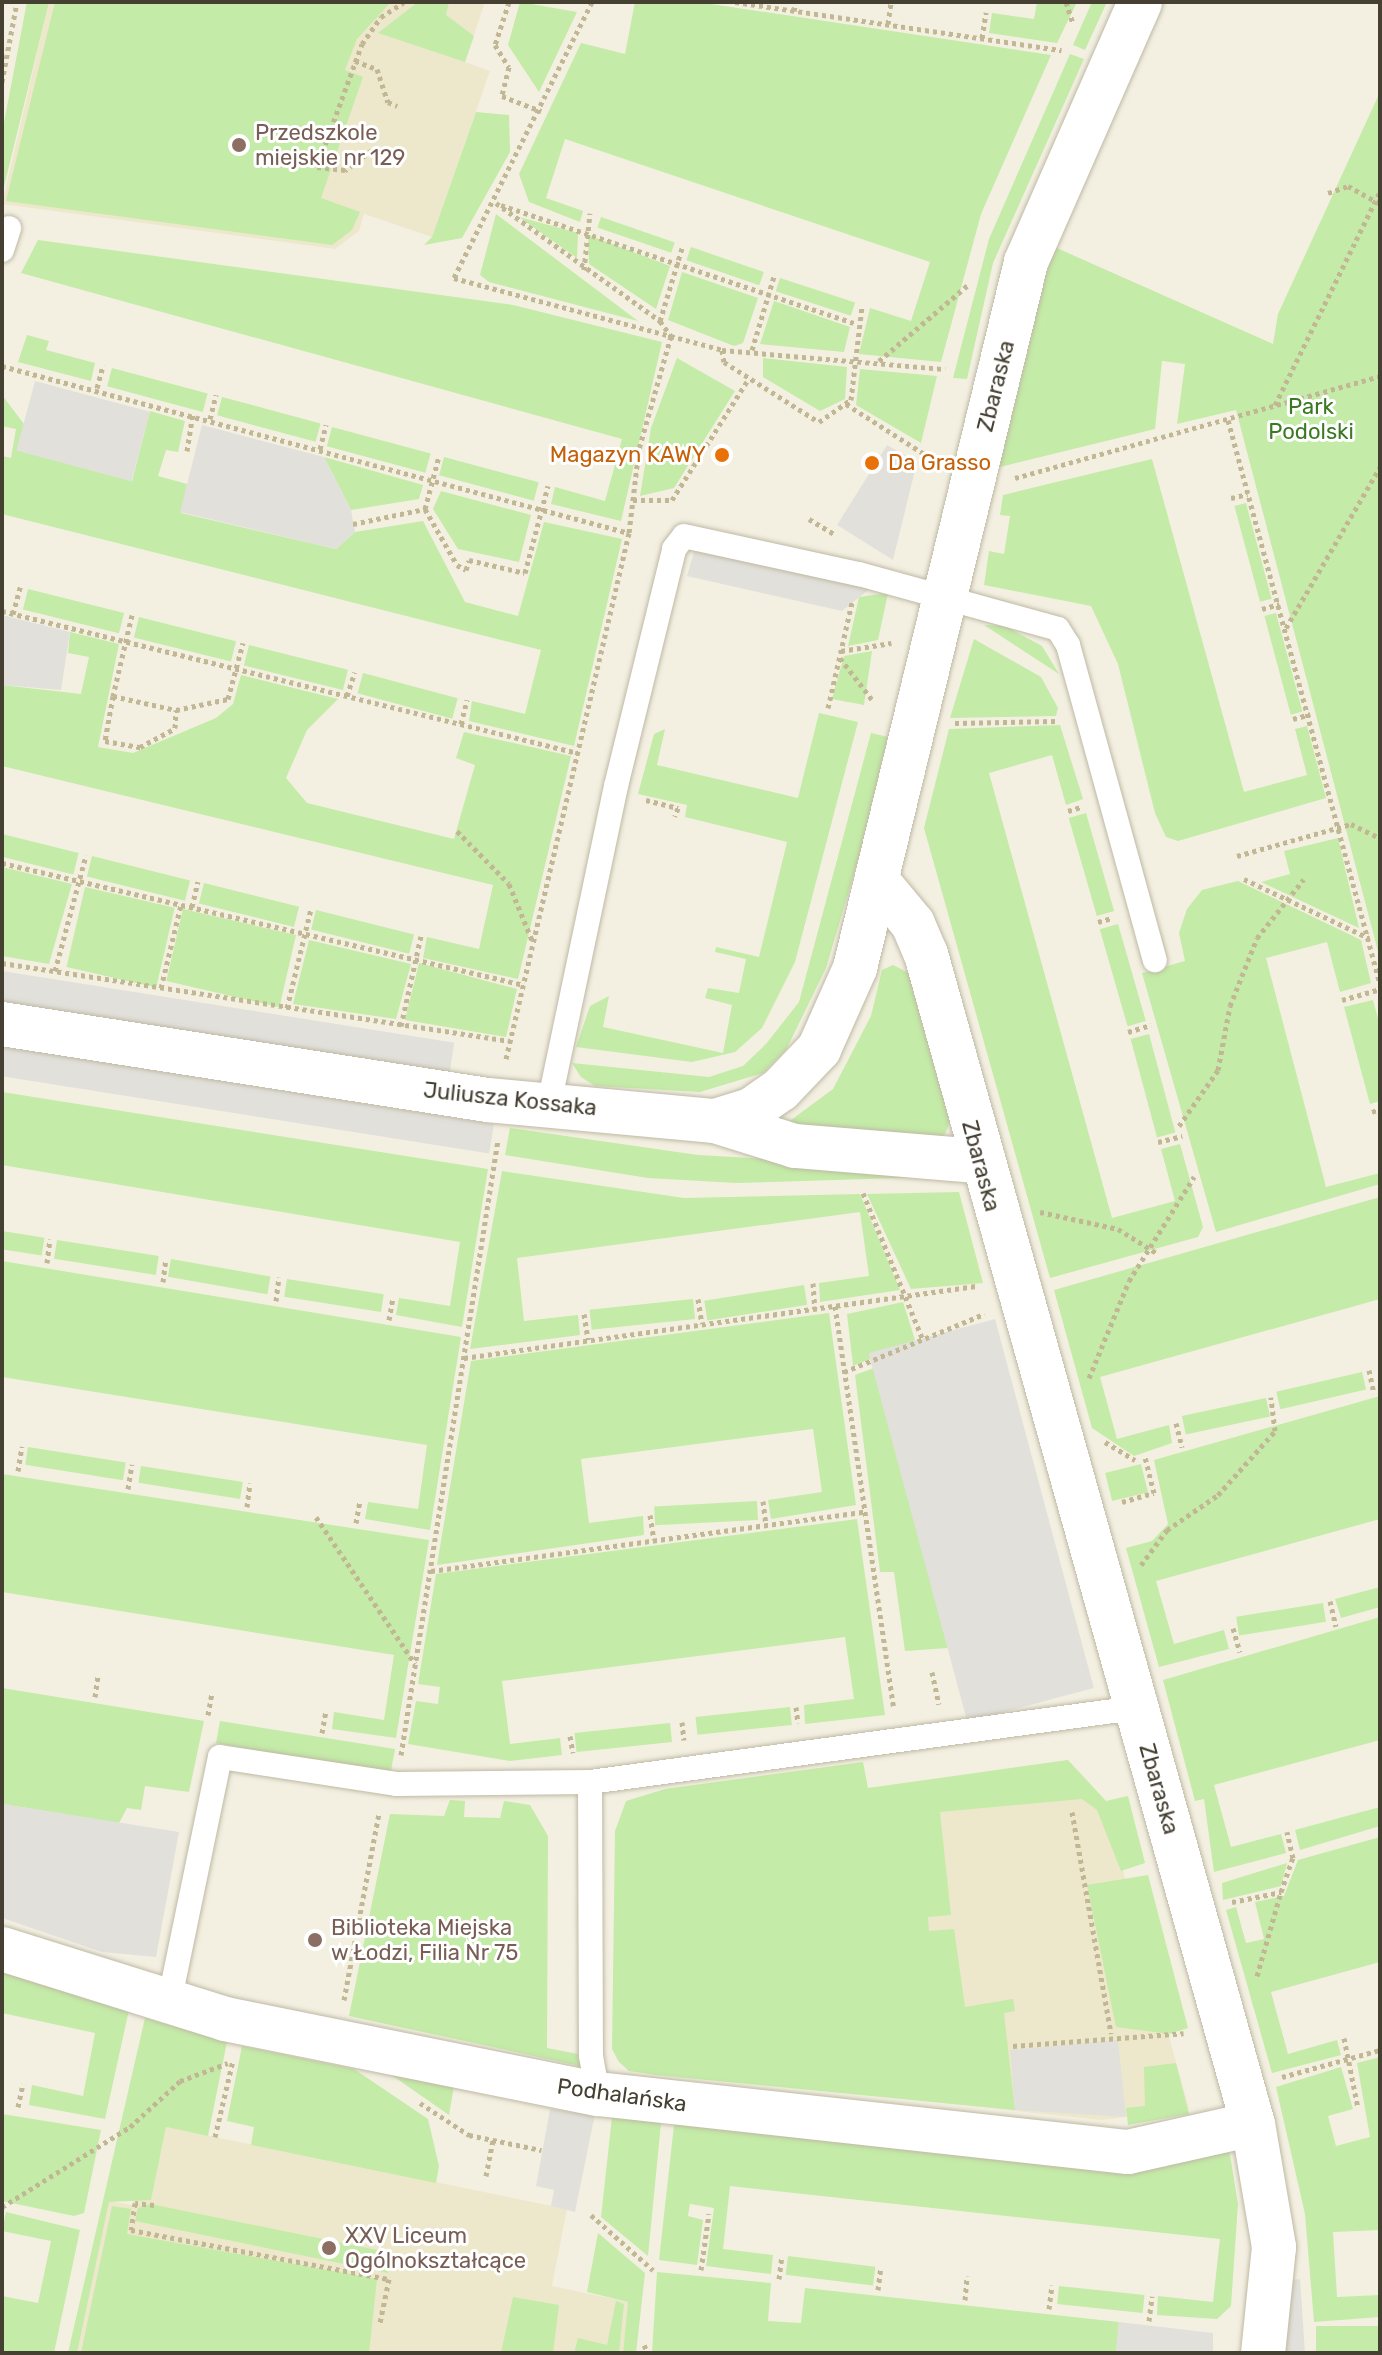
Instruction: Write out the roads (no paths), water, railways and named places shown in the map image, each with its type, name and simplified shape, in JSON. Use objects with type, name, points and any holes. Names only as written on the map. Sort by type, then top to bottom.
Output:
[{"type":"street","name":"Zbaraska","points":[[1140,2],[1033,243],[971,481],[879,883],[913,924],[926,954],[979,1161],[1253,2124],[1274,2247],[1263,2353]]},
{"type":"street","name":"Juliusza Kossaka","points":[[2,1024],[501,1101],[715,1121],[751,1110],[780,1090],[819,1049],[850,981],[879,883]]},
{"type":"street","points":[[715,1121],[795,1146],[979,1161]]},
{"type":"street","name":"Podhalańska","points":[[2,1949],[169,2003],[350,2045],[598,2094],[1128,2152],[1253,2124]]},
{"type":"lane","points":[[549,1104],[616,786],[679,540],[693,535],[1044,622],[1068,645],[1155,960]]},
{"type":"lane","points":[[169,2003],[220,1757],[396,1784],[590,1782],[1135,1708]]},
{"type":"lane","points":[[590,1782],[591,2056],[598,2094]]},
{"type":"place","name":"Przedszkole miejskie nr 129","points":[[239,145]]},
{"type":"place","name":"Magazyn KAWY","points":[[722,455]]},
{"type":"place","name":"Da Grasso","points":[[872,463]]},
{"type":"place","name":"Biblioteka Miejska w Łodzi, Filia Nr 75","points":[[315,1940]]},
{"type":"place","name":"XXV Liceum Ogólnokształcące","points":[[329,2248]]},
{"type":"park label","name":"Park Podolski","points":[[1311,418]]}]
